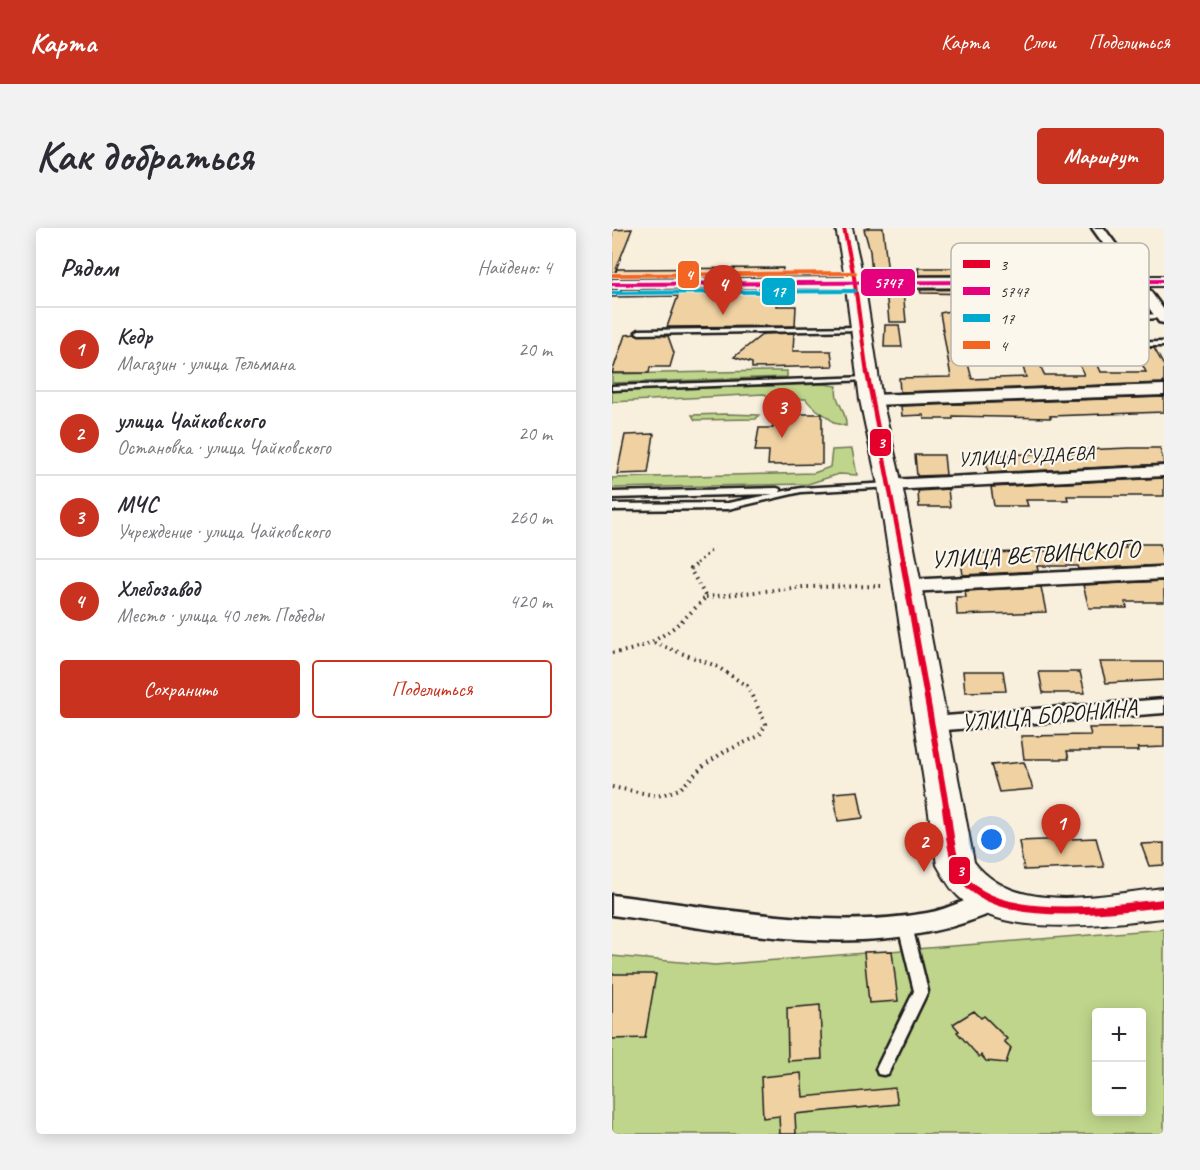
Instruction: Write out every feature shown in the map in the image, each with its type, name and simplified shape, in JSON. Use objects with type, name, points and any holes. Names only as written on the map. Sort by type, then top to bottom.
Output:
[{"type":"street","points":[[844,228],[855,282],[869,390],[890,485],[956,865],[963,880],[992,901],[1025,910],[1164,903]]},
{"type":"street","points":[[1098,228],[1109,243]]},
{"type":"street","points":[[612,284],[951,282]]},
{"type":"street","points":[[1149,297],[1163,317]]},
{"type":"street","points":[[869,390],[1164,390]]},
{"type":"street","name":"УЛИЦА СУДАЕВА","points":[[890,485],[1164,471]]},
{"type":"street","name":"УЛИЦА ВЕТВИНСКОГО","points":[[908,586],[1164,573]]},
{"type":"street","name":"УЛИЦА БОРОНИНА","points":[[933,724],[1164,706]]},
{"type":"street","points":[[612,905],[783,925],[865,929],[927,924],[963,915],[992,901]]},
{"type":"lane","points":[[639,332],[861,329]]},
{"type":"lane","points":[[1149,344],[1164,344]]},
{"type":"lane","points":[[612,388],[869,390]]},
{"type":"lane","points":[[612,495],[890,485]]},
{"type":"lane","points":[[612,507],[728,506],[801,490]]},
{"type":"lane","points":[[883,1069],[921,991],[905,926]]},
{"type":"path","points":[[706,597],[690,569],[712,550]]},
{"type":"path","points":[[612,653],[645,648],[668,637],[706,597],[804,587],[908,586]]},
{"type":"path","points":[[612,787],[658,796],[680,789],[704,765],[759,736],[766,724],[747,686],[716,666],[654,643]]},
{"type":"green space","points":[[787,371],[787,377],[612,383],[612,374]]},
{"type":"green space","points":[[824,384],[837,386],[837,396],[846,426],[834,423],[806,399],[775,399],[764,394],[612,402],[612,391]]},
{"type":"green space","points":[[692,415],[759,415],[756,419],[695,420]]},
{"type":"green space","points":[[852,449],[857,475],[839,474],[808,484],[612,488],[612,478],[814,473],[830,467],[832,450]]},
{"type":"green space","points":[[1164,929],[1164,1134],[612,1134],[612,956],[715,965]]},
{"type":"building","points":[[883,228],[888,274],[872,274],[870,251],[864,229]]},
{"type":"building","points":[[632,229],[613,277],[612,277],[612,230]]},
{"type":"building","points":[[783,268],[782,275],[614,277],[617,269]]},
{"type":"building","points":[[918,268],[951,268],[951,275],[919,275]]},
{"type":"building","points":[[951,289],[951,294],[921,293],[920,290]]},
{"type":"building","points":[[886,290],[903,290],[906,322],[889,322]]},
{"type":"building","points":[[612,291],[779,291],[777,306],[796,306],[795,326],[667,327],[678,296],[612,297]]},
{"type":"building","points":[[951,311],[951,366],[969,366],[972,379],[1026,377],[1023,366],[1041,366],[1044,375],[1084,375],[1080,366],[1098,366],[1101,372],[1146,372],[1143,366],[1149,366],[1149,348],[1154,348],[1164,366],[1164,383],[900,392],[899,378],[951,377],[940,313]]},
{"type":"building","points":[[885,325],[899,325],[902,347],[884,347]]},
{"type":"building","points":[[794,333],[793,351],[831,351],[833,366],[752,368],[752,363],[734,357],[763,334]]},
{"type":"building","points":[[625,335],[668,336],[674,353],[670,367],[650,367],[649,373],[612,373]]},
{"type":"building","points":[[1164,397],[1164,412],[1050,416],[1051,418],[953,416],[953,419],[924,419],[923,415],[902,416],[901,406]]},
{"type":"building","points":[[774,414],[822,414],[822,464],[768,465],[769,451],[755,451],[759,428],[773,428]]},
{"type":"building","points":[[654,434],[648,473],[617,474],[625,435]]},
{"type":"building","points":[[1160,448],[1164,464],[988,473],[985,455],[1083,453],[1082,450]]},
{"type":"building","points":[[915,455],[944,455],[946,475],[917,476]]},
{"type":"building","points":[[1164,478],[1164,496],[1067,496],[1068,500],[1026,500],[1028,506],[994,506],[991,487]]},
{"type":"building","points":[[948,489],[950,507],[919,507],[918,491]]},
{"type":"building","points":[[1125,544],[1160,544],[1164,565],[1079,569],[1078,566],[1037,566],[1038,571],[963,575],[960,554],[1126,548]]},
{"type":"building","points":[[1164,581],[1164,602],[1126,602],[1127,608],[1089,608],[1083,585]]},
{"type":"building","points":[[1041,587],[1046,612],[957,615],[956,597],[966,597],[965,591]]},
{"type":"building","points":[[1100,662],[1164,662],[1164,680],[1106,683]]},
{"type":"building","points":[[963,671],[1003,671],[1006,691],[965,692]]},
{"type":"building","points":[[1039,672],[1080,672],[1085,693],[1043,693]]},
{"type":"building","points":[[1164,727],[1164,747],[1138,748],[1139,751],[1067,751],[1069,759],[1024,759],[1021,736],[1091,735],[1089,728]]},
{"type":"building","points":[[1024,762],[1033,789],[999,792],[991,765]]},
{"type":"building","points":[[858,791],[863,818],[838,821],[834,793]]},
{"type":"building","points":[[1096,838],[1104,867],[1024,870],[1019,841]]},
{"type":"building","points":[[1164,843],[1164,865],[1149,866],[1141,844]]},
{"type":"building","points":[[892,951],[898,1001],[869,1003],[864,952]]},
{"type":"building","points":[[612,974],[656,974],[645,1038],[612,1039]]},
{"type":"building","points":[[820,1005],[822,1059],[788,1061],[787,1008]]},
{"type":"building","points":[[974,1011],[981,1018],[984,1016],[1007,1039],[1004,1041],[1011,1048],[1006,1063],[986,1061],[981,1055],[979,1057],[957,1032],[959,1031],[953,1024]]},
{"type":"building","points":[[801,1073],[803,1097],[895,1088],[898,1104],[795,1114],[796,1134],[780,1134],[779,1116],[763,1118],[761,1077]]},
{"type":"transit line","name":"3","points":[[844,228],[854,277],[871,400],[890,485],[956,865],[973,887],[993,899],[1015,907],[1065,912],[1164,903]]},
{"type":"transit line","name":"4","points":[[612,275],[855,273]]},
{"type":"transit line","name":"5747","points":[[1149,281],[1164,281]]},
{"type":"transit line","name":"5747","points":[[612,284],[951,282]]},
{"type":"transit line","name":"17","points":[[612,293],[855,291]]},
{"type":"place","name":"Хлебозавод","points":[[723,315]]},
{"type":"place","name":"МЧС","points":[[782,438]]},
{"type":"place","name":"Кедр","points":[[1061,854]]},
{"type":"place","name":"улица Чайковского","points":[[924,872]]}]
